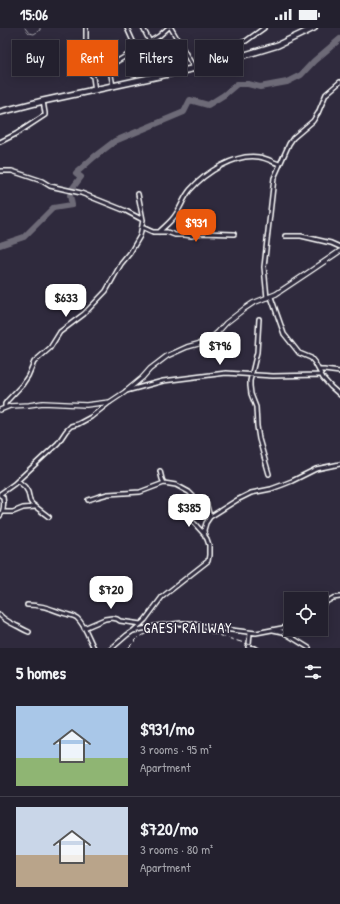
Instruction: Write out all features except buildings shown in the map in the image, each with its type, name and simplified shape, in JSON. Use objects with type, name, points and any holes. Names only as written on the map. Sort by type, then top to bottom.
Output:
[{"type":"highway","points":[[243,57],[278,45],[314,28]]},
{"type":"highway","points":[[0,112],[194,69]]},
{"type":"street","points":[[86,28],[86,46],[90,60],[89,70],[93,77],[94,91]]},
{"type":"street","points":[[127,28],[132,40]]},
{"type":"street","points":[[143,28],[149,40]]},
{"type":"street","points":[[153,40],[168,28],[186,54],[194,69]]},
{"type":"street","points":[[243,42],[264,28]]},
{"type":"street","points":[[113,87],[110,70],[111,65],[126,56]]},
{"type":"street","points":[[340,82],[326,94],[313,121],[293,138],[279,164],[274,178],[264,267],[269,297],[284,334],[299,353],[311,358],[319,370],[320,375],[340,394]]},
{"type":"street","points":[[337,85],[340,89]]},
{"type":"street","points":[[0,142],[16,134],[45,115],[43,102]]},
{"type":"street","points":[[159,232],[175,217],[189,190],[217,168],[232,160],[246,156],[261,157],[279,164]]},
{"type":"street","points":[[0,171],[18,173],[39,180],[50,186],[81,193],[126,211],[143,220]]},
{"type":"street","points":[[2,408],[28,376],[34,362],[50,348],[60,332],[84,314],[106,291],[122,262],[130,253],[140,236],[143,220],[138,194]]},
{"type":"street","points":[[142,227],[153,232],[167,232],[175,235],[192,236],[202,233],[234,234]]},
{"type":"street","points":[[285,236],[301,236],[331,243],[340,247]]},
{"type":"street","points":[[0,516],[3,512],[3,497],[0,494],[18,481],[58,443],[71,426],[91,417],[125,392],[167,356],[187,347],[206,342],[230,320],[253,303],[269,297],[306,275],[340,250]]},
{"type":"street","points":[[259,319],[257,352],[250,381],[250,391],[256,407],[258,433],[269,474]]},
{"type":"street","points":[[319,370],[340,372]]},
{"type":"street","points":[[125,392],[164,381],[226,373],[273,376],[320,375]]},
{"type":"street","points":[[2,408],[43,403],[80,405],[110,402]]},
{"type":"street","points":[[112,648],[145,620],[164,595],[208,561],[209,545],[204,530],[210,517],[237,500],[254,492],[269,490],[292,481],[312,470],[340,464]]},
{"type":"street","points":[[160,472],[164,483]]},
{"type":"street","points":[[18,481],[25,487],[30,501],[49,518]]},
{"type":"street","points":[[88,500],[97,496],[108,494],[140,492],[164,483],[174,484],[189,492],[195,498],[205,501],[210,517]]},
{"type":"street","points":[[3,512],[13,512],[23,508],[35,506]]},
{"type":"street","points":[[182,511],[205,536]]},
{"type":"street","points":[[328,601],[333,598],[340,597]]},
{"type":"street","points":[[27,605],[45,606],[77,618],[94,648]]},
{"type":"street","points":[[0,615],[3,619],[7,620],[13,625],[29,632]]},
{"type":"street","points":[[84,628],[112,618],[120,621],[141,624]]},
{"type":"street","points":[[133,631],[182,622],[250,633],[284,627]]},
{"type":"street","points":[[272,630],[283,632],[309,648]]},
{"type":"street","points":[[250,633],[248,647],[255,648]]},
{"type":"waterway","points":[[25,28],[29,33],[34,34],[40,30],[40,28]]},
{"type":"waterway","points":[[72,189],[81,177],[76,173],[115,141],[184,112],[190,100],[208,105],[224,95],[237,84],[248,84],[260,87],[287,82],[301,75],[314,61],[340,39]]},
{"type":"waterway","points":[[0,245],[24,237],[53,208],[72,205],[70,195]]},
{"type":"railway","points":[[128,648],[138,638],[149,632],[176,626],[191,627],[261,648]]},
{"type":"district","name":"GAESI RAILWAY","points":[[188,627]]}]
